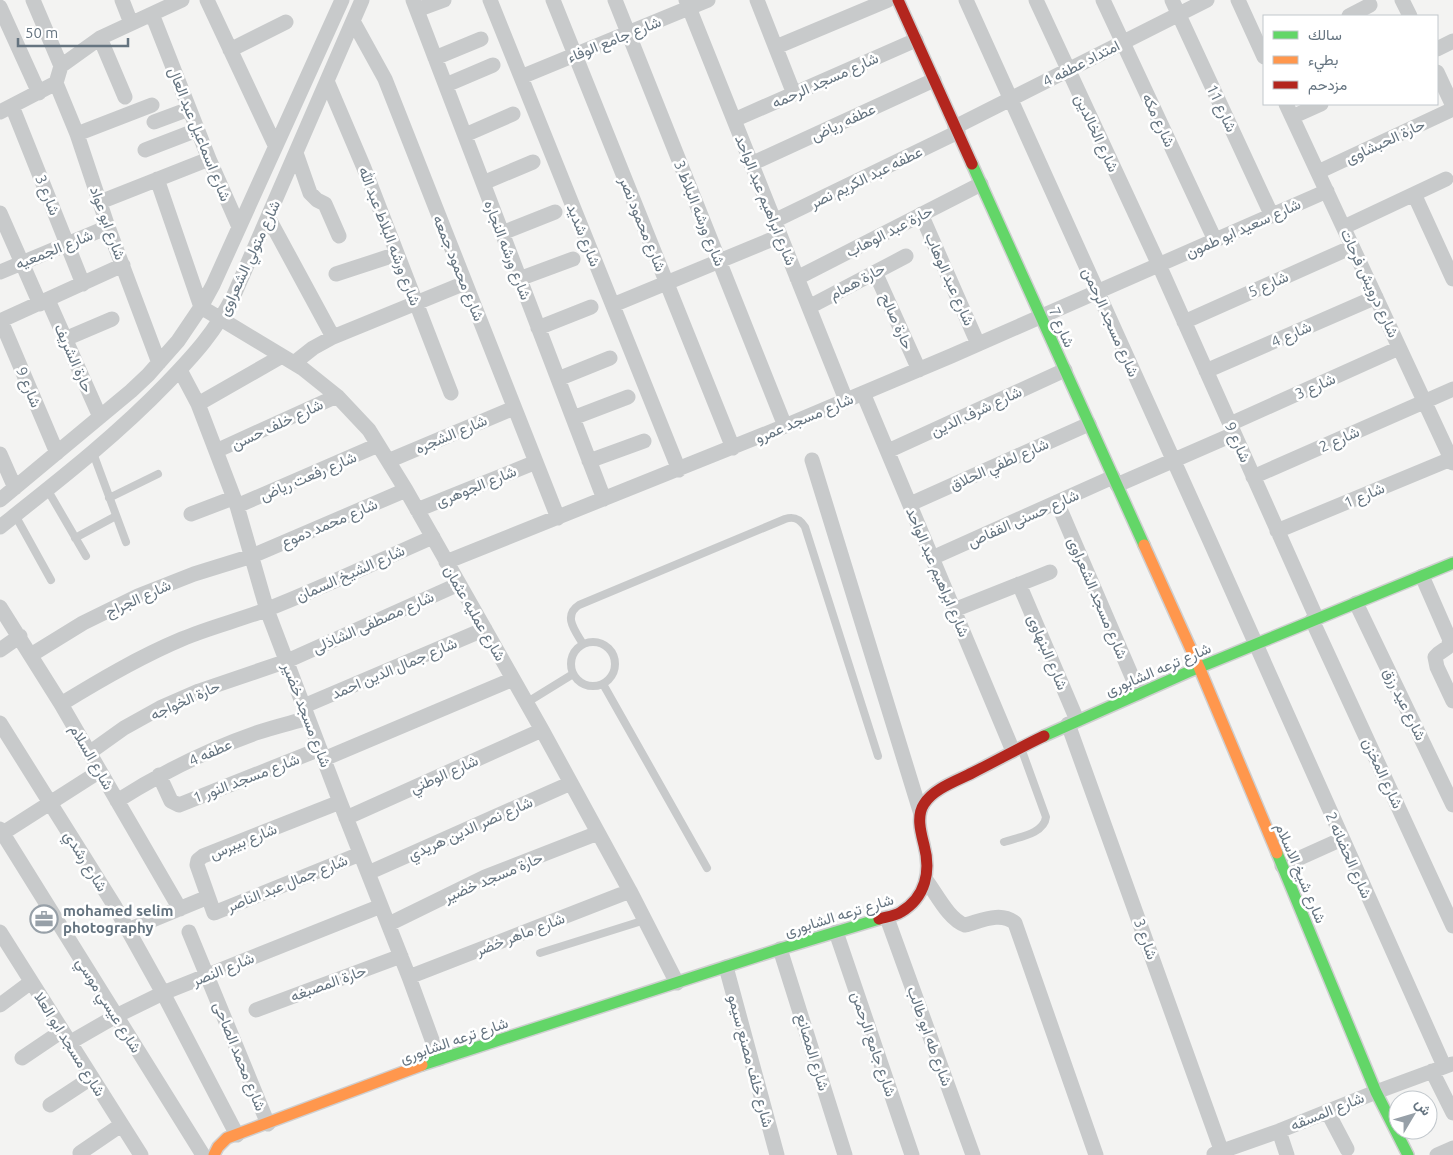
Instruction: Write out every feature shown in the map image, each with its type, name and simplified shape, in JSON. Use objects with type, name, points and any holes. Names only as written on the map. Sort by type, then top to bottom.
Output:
[{"type":"street","points":[[33,0],[62,66]]},
{"type":"street","points":[[122,0],[131,23]]},
{"type":"street","points":[[6,109],[56,83],[62,66],[100,38],[182,0]]},
{"type":"street","points":[[207,0],[275,145]]},
{"type":"street","name":"شارع متولي الشعراوى","points":[[0,500],[131,391],[159,363],[201,307],[213,285],[342,0]]},
{"type":"street","name":"شارع متولي الشعراوى","points":[[0,526],[129,421],[204,344],[234,295],[362,0]]},
{"type":"street","points":[[415,5],[444,0]]},
{"type":"street","name":"شارع شديد","points":[[490,0],[679,470]]},
{"type":"street","name":"شارع محمود نصر","points":[[553,0],[733,448]]},
{"type":"street","name":"شارع ورشه البلاط 3","points":[[615,0],[785,426]]},
{"type":"street","name":"شارع جامع الوفاء","points":[[521,77],[628,33],[687,4],[708,0]]},
{"type":"street","points":[[757,0],[794,94]]},
{"type":"street","points":[[776,48],[888,0]]},
{"type":"street","name":"شارع 7","points":[[898,0],[1199,667]]},
{"type":"street","name":"شارع مسجد الرحمن","points":[[966,0],[1256,643]]},
{"type":"street","name":"شارع الخالدين","points":[[1036,0],[1159,265]]},
{"type":"street","name":"شارع مكه","points":[[1103,0],[1215,240]]},
{"type":"street","name":"شارع 11","points":[[1172,0],[1272,216]]},
{"type":"street","name":"امتداد عطفه 4","points":[[956,129],[1010,99],[1207,0]]},
{"type":"street","points":[[1402,0],[1410,15]]},
{"type":"street","points":[[1240,1],[1263,55]]},
{"type":"street","name":"شارع ابراهيم عبد الواحد","points":[[687,4],[846,400]]},
{"type":"street","name":"شارع ورشه النجاره","points":[[415,5],[604,499]]},
{"type":"street","points":[[1351,15],[1370,5]]},
{"type":"street","points":[[0,7],[39,93]]},
{"type":"street","name":"شارع اسماعيل عبد العال","points":[[152,14],[197,130],[239,227]]},
{"type":"street","name":"شارع محمود جمعه","points":[[353,21],[385,79],[558,518]]},
{"type":"street","points":[[230,50],[286,22]]},
{"type":"street","points":[[100,38],[125,97]]},
{"type":"street","points":[[435,58],[482,39]]},
{"type":"street","name":"شارع مسجد الرحمه","points":[[734,120],[916,40]]},
{"type":"street","points":[[1438,48],[1453,41]]},
{"type":"street","points":[[446,85],[493,65]]},
{"type":"street","points":[[1438,74],[1453,107]]},
{"type":"street","name":"عطفه رياض","points":[[751,164],[934,80]]},
{"type":"street","name":"شارع ورشه البلاط عبد الله","points":[[327,81],[364,168],[450,393]]},
{"type":"street","name":"شارع ابو عواد","points":[[56,83],[77,134],[108,227],[159,363]]},
{"type":"street","points":[[77,134],[152,105]]},
{"type":"street","points":[[1289,110],[1316,105]]},
{"type":"street","name":"حارة الحبشاوى","points":[[1318,172],[1453,107]]},
{"type":"street","name":"شارع 3","points":[[6,109],[83,284]]},
{"type":"street","points":[[154,122],[189,109]]},
{"type":"street","name":"شارع درويش فرحات","points":[[1289,110],[1452,461]]},
{"type":"street","points":[[464,135],[513,114]]},
{"type":"street","name":"عطفه عبد الكريم نصر","points":[[774,221],[956,129]]},
{"type":"street","points":[[146,150],[197,130]]},
{"type":"street","points":[[296,153],[310,193],[317,200],[325,204],[339,236]]},
{"type":"street","points":[[100,202],[209,159]]},
{"type":"street","points":[[483,183],[533,162]]},
{"type":"street","points":[[1344,228],[1446,179]]},
{"type":"street","points":[[157,180],[201,307]]},
{"type":"street","name":"حارة عبد الوهاب","points":[[797,278],[981,184]]},
{"type":"street","name":"شارع سعيد ابو طمون","points":[[1159,265],[1327,192]]},
{"type":"street","points":[[1414,194],[1453,279]]},
{"type":"street","points":[[502,233],[554,212]]},
{"type":"street","points":[[0,213],[22,263],[44,302]]},
{"type":"street","name":"شارع عبد الوهاب","points":[[921,214],[978,344]]},
{"type":"street","points":[[268,217],[333,337]]},
{"type":"street","name":"شارع الجمعيه","points":[[0,272],[108,227]]},
{"type":"street","points":[[613,305],[780,236]]},
{"type":"street","name":"شارع 5","points":[[1184,322],[1352,247]]},
{"type":"street","points":[[336,274],[397,254]]},
{"type":"street","name":"حارة همام","points":[[809,307],[906,256]]},
{"type":"street","points":[[520,279],[573,259]]},
{"type":"street","points":[[0,321],[123,265]]},
{"type":"street","name":"شارع مسجد عمرو","points":[[446,562],[733,448],[919,370],[1159,265]]},
{"type":"street","name":"شارع 9","points":[[1159,265],[1253,476],[1314,620]]},
{"type":"street","name":"حارة صالح","points":[[875,272],[919,370]]},
{"type":"street","points":[[198,404],[333,337],[465,283]]},
{"type":"street","name":"شارع 4","points":[[1206,371],[1376,297]]},
{"type":"street","name":"حارة الشريف","points":[[44,302],[65,339],[100,417]]},
{"type":"street","name":"شارع عمليه عثمان","points":[[201,307],[288,359],[337,396],[369,430],[406,490],[542,730],[630,891],[677,983]]},
{"type":"street","points":[[538,328],[590,307]]},
{"type":"street","points":[[65,339],[112,319]]},
{"type":"street","name":"شارع 9","points":[[0,321],[57,453]]},
{"type":"street","name":"شارع 3","points":[[1174,460],[1232,429],[1399,348]]},
{"type":"street","points":[[558,379],[610,358]]},
{"type":"street","name":"شارع مسجد خضير","points":[[180,370],[198,404],[216,451],[235,502],[267,610],[346,818],[389,924],[439,1059]]},
{"type":"street","name":"شارع شرف الدين","points":[[888,451],[1065,370]]},
{"type":"street","name":"شارع 2","points":[[1253,476],[1453,389]]},
{"type":"street","name":"شارع ابراهيم عبد الواحد","points":[[863,393],[954,610],[1017,749]]},
{"type":"street","name":"شارع خلف حسن","points":[[216,451],[337,396]]},
{"type":"street","points":[[573,418],[628,397]]},
{"type":"street","name":"شارع الشجره","points":[[388,461],[514,408]]},
{"type":"street","name":"شارع لطفي الحلاق","points":[[910,504],[1089,424]]},
{"type":"street","points":[[589,461],[644,441]]},
{"type":"street","name":"شارع رفعت رياض","points":[[190,514],[235,502],[378,445]]},
{"type":"street","points":[[0,454],[15,488]]},
{"type":"street","points":[[812,460],[920,812]]},
{"type":"street","name":"شارع حسنى القفاص","points":[[932,558],[1057,502],[1174,460]]},
{"type":"street","name":"شارع 1","points":[[1277,531],[1452,461]]},
{"type":"street","name":"شارع الجوهرى","points":[[417,510],[536,462]]},
{"type":"street","name":"شارع محمد دموع","points":[[252,556],[406,490]]},
{"type":"street","name":"شارع مسجد الشعراوى","points":[[1057,502],[1139,693]]},
{"type":"street","name":"شارع الشيخ السمان","points":[[61,704],[148,654],[224,623],[267,610],[433,537]]},
{"type":"street","name":"شارع الجراج","points":[[31,655],[83,623],[138,596],[194,574],[252,556]]},
{"type":"street","name":"شارع ترعه الشابورى","points":[[214,1155],[218,1147],[227,1138],[439,1059],[780,949],[900,913],[912,904],[921,893],[926,880],[928,864],[920,823],[920,812],[922,804],[936,792],[1073,722],[1199,667],[1422,576],[1451,569]]},
{"type":"street","points":[[954,610],[1050,572]]},
{"type":"street","points":[[1422,576],[1450,640],[1448,647],[1435,657],[1453,701]]},
{"type":"street","name":"شارع مصطفى الشاذلى","points":[[287,661],[459,584]]},
{"type":"street","name":"شارع البنهاوى","points":[[1019,584],[1073,722]]},
{"type":"street","name":"شارع عيد رزق","points":[[1356,603],[1453,805]]},
{"type":"street","name":"شارع السلام","points":[[0,607],[61,704],[180,909]]},
{"type":"street","name":"شارع المخزن","points":[[1314,620],[1453,926]]},
{"type":"street","name":"شارع جمال الدين احمد","points":[[306,712],[485,629]]},
{"type":"street","points":[[0,650],[20,636]]},
{"type":"street","name":"شارع الحضانه 2","points":[[1256,643],[1443,1067]]},
{"type":"street","name":"حارة الخواجه","points":[[89,753],[124,728],[160,708],[199,691],[287,661]]},
{"type":"street","name":"شارع شيخ الاسلام","points":[[1199,667],[1376,1092],[1408,1155]]},
{"type":"street","name":"شارع مسجد النور 1","points":[[159,776],[171,801],[179,805],[322,754],[513,679]]},
{"type":"street","name":"عطفه 4","points":[[117,800],[207,752],[306,712]]},
{"type":"street","name":"شارع 3","points":[[1073,722],[1219,1154]]},
{"type":"street","name":"شارع رشدي","points":[[0,723],[114,905],[237,1135]]},
{"type":"street","name":"شارع الوطني","points":[[346,818],[542,730]]},
{"type":"street","points":[[1,832],[100,771]]},
{"type":"street","name":"شارع نصر الدين هريدي","points":[[368,873],[571,783]]},
{"type":"street","name":"شارع بيبرس","points":[[214,912],[197,865],[200,857],[340,802]]},
{"type":"street","name":"شارع عيسي موسي","points":[[1,832],[203,1155]]},
{"type":"street","name":"حارة مسجد خضير","points":[[389,924],[485,877],[598,833]]},
{"type":"street","points":[[1282,866],[1342,839]]},
{"type":"street","name":"شارع جمال عبد الناصر","points":[[214,912],[360,854]]},
{"type":"street","points":[[926,880],[959,923],[965,925],[1002,916],[1010,918],[1015,923],[1096,1155]]},
{"type":"street","name":"شارع ماهر خضر","points":[[409,977],[630,891]]},
{"type":"street","points":[[128,930],[208,897]]},
{"type":"street","name":"شارع النصر","points":[[66,1037],[207,975],[381,906]]},
{"type":"street","name":"شارع طه ابو طالب","points":[[887,918],[973,1155]]},
{"type":"street","name":"شارع مسجد ابو العلا","points":[[0,932],[141,1155]]},
{"type":"street","name":"شارع محمد الصاحى","points":[[189,932],[268,1124]]},
{"type":"street","name":"شارع جامع الرحمن","points":[[836,932],[912,1155]]},
{"type":"street","name":"شارع المصانع","points":[[780,949],[845,1155]]},
{"type":"street","name":"حارة المصبغه","points":[[256,1010],[401,956]]},
{"type":"street","name":"شارع خلف مصنع سيمو","points":[[726,967],[777,1155]]},
{"type":"street","points":[[0,1005],[31,982]]},
{"type":"street","points":[[22,1058],[66,1037]]},
{"type":"street","points":[[1443,1067],[1453,1113]]},
{"type":"street","name":"شارع المسقه","points":[[1219,1154],[1443,1067]]},
{"type":"street","points":[[50,1105],[92,1078]]},
{"type":"street","points":[[1327,1111],[1347,1149]]},
{"type":"street","points":[[80,1153],[121,1124]]},
{"type":"street","points":[[1279,1131],[1287,1155]]},
{"type":"street","points":[[1437,1155],[1453,1148]]},
{"type":"lane","points":[[92,453],[126,542]]},
{"type":"lane","points":[[109,498],[158,474]]},
{"type":"lane","points":[[47,489],[86,556]]},
{"type":"lane","points":[[15,515],[51,580]]},
{"type":"lane","points":[[75,538],[116,516]]},
{"type":"lane","points":[[583,644],[570,618],[572,610],[579,605],[785,519],[794,518],[802,522],[805,527],[878,756]]},
{"type":"lane","points":[[596,642],[603,644],[613,654],[615,668],[613,674],[603,684],[589,686],[583,684],[573,674],[571,661],[577,648],[583,644],[596,642]]},
{"type":"lane","points":[[526,703],[573,674]]},
{"type":"lane","points":[[603,684],[707,868]]},
{"type":"lane","points":[[1004,842],[1039,830],[1046,820],[1017,749]]},
{"type":"lane","points":[[540,953],[645,920]]},
{"type":"traffic: fast","points":[[972,164],[1144,545]]},
{"type":"traffic: fast","points":[[1044,736],[1188,672],[1453,563]]},
{"type":"traffic: fast","points":[[1277,853],[1376,1092],[1408,1155]]},
{"type":"traffic: fast","points":[[422,1065],[780,949],[879,919]]},
{"type":"traffic: slow","points":[[1144,545],[1199,667],[1277,853]]},
{"type":"traffic: slow","points":[[214,1155],[218,1147],[227,1138],[422,1065]]},
{"type":"traffic: jam","points":[[898,0],[972,164]]},
{"type":"traffic: jam","points":[[879,919],[901,912],[916,899],[921,891],[927,864],[920,814],[928,799],[945,786],[1044,736]]},
{"type":"place","name":"mohamed selim photography","points":[[44,919]]}]
